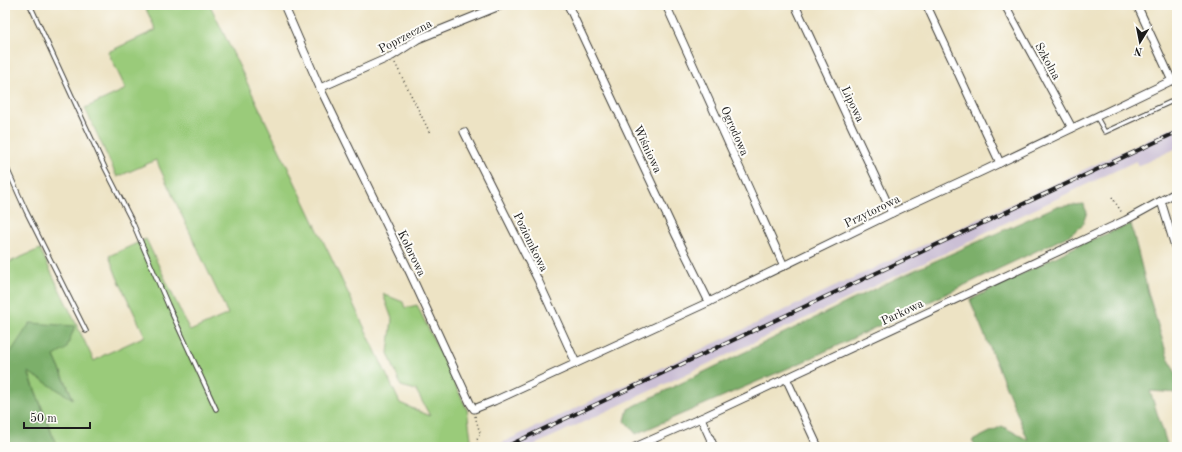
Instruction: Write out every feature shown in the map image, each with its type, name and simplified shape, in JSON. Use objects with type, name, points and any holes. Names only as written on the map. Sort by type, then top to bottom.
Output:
[{"type":"street","name":"Kolorowa","points":[[284,5],[320,88],[410,273],[470,404],[474,409]]},
{"type":"street","name":"Poprzeczna","points":[[320,88],[392,56],[418,39],[502,5]]},
{"type":"street","name":"Wiśniowa","points":[[568,5],[672,227],[709,302]]},
{"type":"street","name":"Ogrodowa","points":[[666,5],[784,266]]},
{"type":"street","name":"Lipowa","points":[[795,5],[892,213]]},
{"type":"street","name":"Szkolna","points":[[1005,5],[1072,128]]},
{"type":"street","points":[[1137,5],[1174,79]]},
{"type":"street","points":[[927,6],[1000,163]]},
{"type":"street","name":"Przytorowa","points":[[576,363],[709,302],[1174,79]]},
{"type":"street","name":"Poziomkowa","points":[[464,132],[538,280],[576,363]]},
{"type":"street","name":"Parkowa","points":[[635,447],[701,418],[1126,220],[1177,192]]},
{"type":"street","points":[[1160,201],[1177,253]]},
{"type":"street","points":[[474,409],[576,363]]},
{"type":"street","points":[[786,378],[818,447]]},
{"type":"street","points":[[701,418],[714,447]]},
{"type":"lane","points":[[30,5],[105,168],[132,221],[168,306],[216,409]]},
{"type":"lane","points":[[1096,116],[1105,132],[1177,99]]},
{"type":"lane","points":[[5,164],[26,211],[86,331]]},
{"type":"path","points":[[392,56],[430,132]]},
{"type":"path","points":[[1112,197],[1126,220]]},
{"type":"path","points":[[474,409],[480,433],[477,440],[478,447]]},
{"type":"shaded area","points":[[1177,126],[1177,148],[1138,166],[1136,161],[980,235],[975,239],[530,447],[493,447]]},
{"type":"green space","points":[[144,5],[210,5],[400,403],[430,416],[416,390],[401,386],[388,353],[392,319],[383,294],[403,302],[405,308],[417,305],[467,409],[472,446],[57,447],[28,371],[73,398],[54,356],[5,356],[5,264],[40,249],[94,361],[145,336],[117,277],[109,256],[146,239],[190,331],[228,314],[156,160],[117,177],[85,108],[126,89],[108,52],[156,30]]},
{"type":"green space","points":[[1083,204],[1087,212],[1082,226],[1070,235],[807,360],[636,434],[625,421],[628,409],[895,279],[1055,207]]},
{"type":"green space","points":[[1131,224],[1149,296],[1167,355],[1177,376],[1177,393],[1150,391],[1168,447],[976,447],[972,441],[1002,426],[1028,440],[970,300],[1081,244]]},
{"type":"green space","points":[[30,323],[75,326],[66,349],[54,356],[73,399],[28,372],[57,447],[5,447],[5,356],[9,355]]},
{"type":"railway","points":[[505,447],[1177,132]]}]
